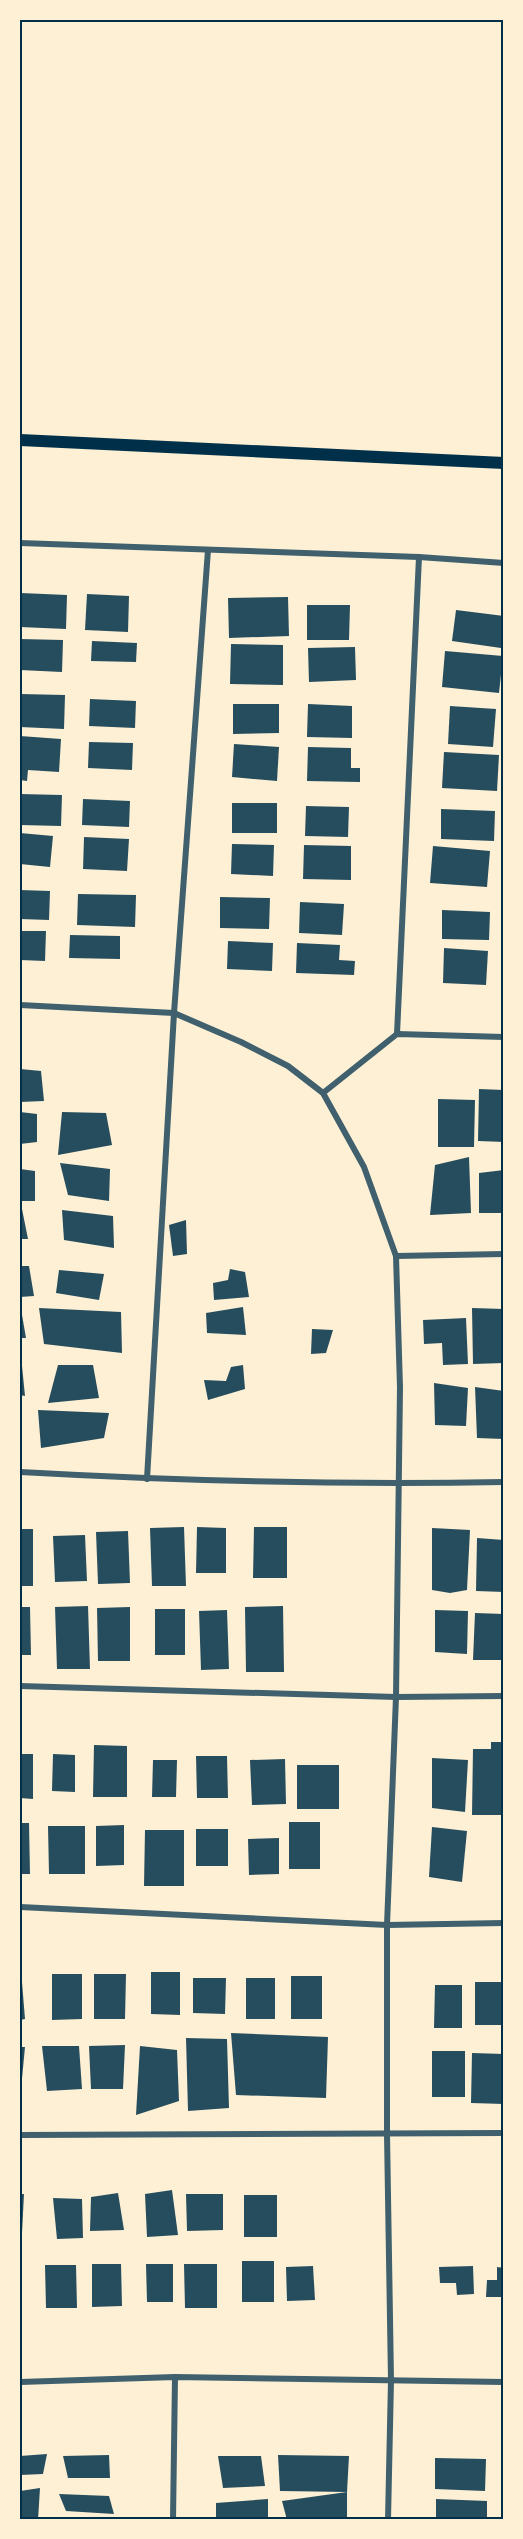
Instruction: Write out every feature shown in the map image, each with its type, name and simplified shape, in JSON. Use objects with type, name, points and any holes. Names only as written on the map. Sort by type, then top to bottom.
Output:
[{"type":"main road","points":[[20,440],[504,463]]},
{"type":"street","points":[[20,543],[419,557],[504,563]]},
{"type":"street","points":[[147,1479],[174,1013],[208,550]]},
{"type":"street","points":[[397,1034],[419,557]]},
{"type":"street","points":[[20,1005],[174,1013],[241,1042],[288,1066],[323,1093],[364,1167],[396,1256],[400,1387],[396,1697],[387,1925],[387,2134],[391,2380],[388,2520]]},
{"type":"street","points":[[323,1093],[397,1034],[504,1037]]},
{"type":"street","points":[[396,1256],[504,1254]]},
{"type":"street","points":[[20,1472],[147,1479],[397,1484],[504,1482]]},
{"type":"street","points":[[20,1686],[396,1697],[504,1695]]},
{"type":"street","points":[[20,1907],[387,1925],[504,1923]]},
{"type":"street","points":[[20,2135],[504,2133]]},
{"type":"street","points":[[173,2520],[175,2378]]},
{"type":"street","points":[[20,2382],[175,2378],[504,2382]]},
{"type":"building","points":[[21,593],[67,595],[66,629],[20,627]]},
{"type":"building","points":[[87,594],[129,596],[128,632],[85,630]]},
{"type":"building","points":[[288,597],[289,636],[229,638],[228,598]]},
{"type":"building","points":[[307,605],[350,605],[349,640],[307,640]]},
{"type":"building","points":[[456,610],[504,616],[501,648],[452,641]]},
{"type":"building","points":[[20,639],[63,640],[62,672],[20,670]]},
{"type":"building","points":[[92,641],[137,643],[136,662],[91,661]]},
{"type":"building","points":[[231,644],[283,645],[283,685],[230,684]]},
{"type":"building","points":[[355,647],[356,680],[309,682],[308,648]]},
{"type":"building","points":[[445,651],[503,656],[499,693],[442,687]]},
{"type":"building","points":[[20,694],[65,695],[64,729],[20,727]]},
{"type":"building","points":[[90,699],[136,701],[135,728],[89,726]]},
{"type":"building","points":[[233,704],[279,704],[279,733],[233,734]]},
{"type":"building","points":[[308,704],[352,706],[352,738],[307,737]]},
{"type":"building","points":[[450,706],[496,709],[493,747],[448,744]]},
{"type":"building","points":[[20,736],[61,739],[59,772],[28,770],[27,781],[20,780]]},
{"type":"building","points":[[89,742],[133,743],[132,770],[88,768]]},
{"type":"building","points":[[234,744],[279,747],[277,781],[232,777]]},
{"type":"building","points":[[308,747],[351,748],[351,768],[360,768],[360,782],[307,781]]},
{"type":"building","points":[[444,752],[499,755],[497,791],[442,788]]},
{"type":"building","points":[[20,794],[62,795],[61,826],[20,825]]},
{"type":"building","points":[[83,799],[130,801],[129,827],[82,825]]},
{"type":"building","points":[[232,803],[277,803],[277,833],[232,833]]},
{"type":"building","points":[[306,806],[349,807],[348,837],[305,836]]},
{"type":"building","points":[[441,809],[495,811],[494,841],[441,839]]},
{"type":"building","points":[[20,833],[53,836],[50,867],[20,864]]},
{"type":"building","points":[[84,837],[129,839],[127,871],[83,869]]},
{"type":"building","points":[[232,844],[274,845],[273,876],[231,874]]},
{"type":"building","points":[[304,845],[351,846],[351,880],[303,879]]},
{"type":"building","points":[[433,846],[490,851],[487,887],[430,883]]},
{"type":"building","points":[[20,890],[50,891],[49,920],[20,919]]},
{"type":"building","points":[[78,894],[136,895],[135,927],[77,925]]},
{"type":"building","points":[[220,897],[270,898],[269,929],[220,928]]},
{"type":"building","points":[[300,902],[344,904],[342,935],[299,933]]},
{"type":"building","points":[[442,910],[490,912],[489,940],[442,939]]},
{"type":"building","points":[[20,931],[46,931],[45,961],[20,960]]},
{"type":"building","points":[[70,935],[120,936],[120,959],[69,958]]},
{"type":"building","points":[[228,941],[273,943],[272,971],[227,969]]},
{"type":"building","points":[[297,943],[340,945],[339,960],[355,961],[354,975],[296,973]]},
{"type":"building","points":[[444,948],[488,951],[486,985],[443,983]]},
{"type":"building","points":[[20,1069],[41,1071],[44,1101],[20,1102]]},
{"type":"building","points":[[479,1089],[504,1090],[504,1142],[478,1141]]},
{"type":"building","points":[[438,1099],[475,1100],[474,1147],[438,1147]]},
{"type":"building","points":[[20,1112],[37,1114],[37,1142],[20,1144]]},
{"type":"building","points":[[62,1112],[106,1113],[112,1145],[58,1155]]},
{"type":"building","points":[[469,1157],[471,1213],[430,1215],[435,1165]]},
{"type":"building","points":[[60,1163],[110,1169],[109,1201],[68,1195]]},
{"type":"building","points":[[20,1169],[35,1171],[35,1201],[20,1201]]},
{"type":"building","points":[[504,1170],[504,1213],[479,1213],[479,1173]]},
{"type":"building","points":[[20,1209],[22,1209],[28,1239],[20,1239]]},
{"type":"building","points":[[62,1210],[113,1216],[114,1248],[64,1240]]},
{"type":"building","points":[[186,1220],[187,1254],[173,1256],[169,1225]]},
{"type":"building","points":[[20,1266],[29,1266],[34,1296],[20,1297]]},
{"type":"building","points":[[230,1269],[245,1272],[249,1297],[214,1300],[213,1283],[228,1280]]},
{"type":"building","points":[[59,1270],[104,1274],[99,1300],[56,1293]]},
{"type":"building","points":[[243,1307],[246,1335],[207,1333],[206,1313]]},
{"type":"building","points":[[39,1308],[121,1312],[122,1353],[44,1344]]},
{"type":"building","points":[[472,1308],[504,1309],[504,1363],[473,1364]]},
{"type":"building","points":[[21,1309],[26,1338],[20,1338]]},
{"type":"building","points":[[466,1318],[468,1364],[443,1365],[442,1343],[424,1344],[423,1320]]},
{"type":"building","points":[[312,1329],[333,1330],[326,1353],[311,1354]]},
{"type":"building","points":[[58,1365],[93,1365],[99,1398],[48,1403]]},
{"type":"building","points":[[243,1365],[245,1389],[208,1400],[204,1380],[226,1381],[231,1367]]},
{"type":"building","points":[[20,1366],[22,1366],[25,1396],[20,1395]]},
{"type":"building","points":[[434,1383],[468,1388],[466,1426],[435,1425]]},
{"type":"building","points":[[475,1387],[504,1391],[504,1439],[477,1438]]},
{"type":"building","points":[[38,1410],[109,1413],[104,1438],[41,1448]]},
{"type":"building","points":[[184,1527],[186,1586],[152,1586],[150,1528]]},
{"type":"building","points":[[197,1527],[226,1528],[226,1573],[196,1573]]},
{"type":"building","points":[[254,1527],[287,1527],[287,1578],[253,1578]]},
{"type":"building","points":[[432,1528],[470,1530],[467,1590],[450,1593],[432,1590]]},
{"type":"building","points":[[20,1529],[33,1529],[33,1586],[20,1586]]},
{"type":"building","points":[[128,1531],[130,1583],[98,1584],[96,1532]]},
{"type":"building","points":[[85,1535],[87,1581],[55,1582],[53,1536]]},
{"type":"building","points":[[477,1538],[504,1540],[504,1592],[476,1591]]},
{"type":"building","points":[[88,1606],[90,1669],[57,1669],[55,1607]]},
{"type":"building","points":[[283,1606],[284,1672],[246,1672],[245,1607]]},
{"type":"building","points":[[20,1607],[30,1607],[31,1655],[20,1655]]},
{"type":"building","points":[[130,1607],[130,1661],[98,1661],[97,1608]]},
{"type":"building","points":[[155,1609],[185,1609],[185,1655],[155,1655]]},
{"type":"building","points":[[227,1610],[229,1669],[201,1670],[199,1611]]},
{"type":"building","points":[[435,1610],[468,1611],[467,1654],[435,1652]]},
{"type":"building","points":[[475,1613],[504,1614],[504,1660],[473,1660]]},
{"type":"building","points":[[491,1742],[504,1742],[504,1815],[472,1815],[473,1749],[491,1749]]},
{"type":"building","points":[[94,1745],[127,1746],[127,1797],[93,1797]]},
{"type":"building","points":[[20,1754],[33,1754],[33,1799],[20,1798]]},
{"type":"building","points":[[53,1754],[75,1755],[75,1792],[52,1791]]},
{"type":"building","points":[[196,1756],[227,1756],[228,1798],[197,1798]]},
{"type":"building","points":[[432,1758],[468,1760],[465,1812],[432,1808]]},
{"type":"building","points":[[285,1759],[286,1804],[252,1805],[250,1760]]},
{"type":"building","points":[[153,1760],[177,1760],[176,1797],[152,1797]]},
{"type":"building","points":[[297,1765],[339,1765],[339,1809],[297,1809]]},
{"type":"building","points":[[289,1822],[320,1822],[320,1869],[289,1869]]},
{"type":"building","points":[[20,1823],[29,1823],[30,1874],[20,1874]]},
{"type":"building","points":[[124,1825],[124,1865],[96,1866],[96,1826]]},
{"type":"building","points":[[48,1826],[85,1826],[85,1874],[49,1874]]},
{"type":"building","points":[[432,1827],[467,1831],[462,1882],[429,1877]]},
{"type":"building","points":[[196,1829],[228,1829],[228,1866],[196,1866]]},
{"type":"building","points":[[145,1830],[184,1830],[184,1886],[144,1886]]},
{"type":"building","points":[[279,1838],[279,1874],[249,1875],[248,1839]]},
{"type":"building","points":[[20,1971],[25,2019],[20,2020]]},
{"type":"building","points":[[151,1972],[180,1972],[180,2015],[151,2014]]},
{"type":"building","points":[[52,1974],[82,1974],[82,2019],[52,2020]]},
{"type":"building","points":[[94,1974],[126,1974],[125,2019],[94,2019]]},
{"type":"building","points":[[291,1976],[322,1976],[322,2019],[291,2019]]},
{"type":"building","points":[[193,1978],[226,1978],[225,2014],[193,2013]]},
{"type":"building","points":[[246,1978],[275,1978],[275,2019],[246,2019]]},
{"type":"building","points":[[475,1982],[504,1982],[504,2025],[475,2025]]},
{"type":"building","points":[[435,1985],[462,1985],[462,2028],[434,2028]]},
{"type":"building","points":[[231,2033],[328,2037],[326,2098],[236,2095]]},
{"type":"building","points":[[186,2038],[227,2039],[229,2108],[188,2111]]},
{"type":"building","points":[[125,2045],[123,2089],[91,2089],[89,2046]]},
{"type":"building","points":[[42,2046],[79,2046],[82,2089],[47,2091]]},
{"type":"building","points":[[140,2046],[177,2050],[179,2101],[136,2115]]},
{"type":"building","points":[[20,2047],[25,2047],[21,2089],[20,2088]]},
{"type":"building","points":[[432,2051],[465,2051],[465,2097],[432,2097]]},
{"type":"building","points":[[472,2053],[504,2054],[504,2104],[471,2103]]},
{"type":"building","points":[[172,2190],[178,2235],[147,2237],[145,2194]]},
{"type":"building","points":[[118,2193],[124,2230],[90,2231],[91,2197]]},
{"type":"building","points":[[20,2194],[24,2194],[22,2233],[20,2233]]},
{"type":"building","points":[[186,2194],[223,2194],[223,2230],[187,2231]]},
{"type":"building","points":[[244,2195],[277,2195],[277,2237],[244,2237]]},
{"type":"building","points":[[53,2198],[82,2199],[83,2238],[57,2239]]},
{"type":"building","points":[[242,2261],[274,2261],[274,2302],[242,2302]]},
{"type":"building","points":[[92,2264],[121,2264],[122,2306],[92,2307]]},
{"type":"building","points":[[146,2264],[173,2264],[173,2302],[147,2302]]},
{"type":"building","points":[[184,2264],[217,2264],[217,2308],[185,2308]]},
{"type":"building","points":[[45,2265],[76,2265],[77,2308],[46,2308]]},
{"type":"building","points":[[313,2266],[315,2300],[287,2301],[286,2267]]},
{"type":"building","points":[[473,2266],[474,2294],[457,2295],[456,2283],[440,2283],[439,2267]]},
{"type":"building","points":[[497,2267],[504,2268],[504,2297],[486,2297],[487,2280],[497,2280]]},
{"type":"building","points":[[47,2454],[43,2474],[20,2475],[20,2456]]},
{"type":"building","points":[[109,2455],[110,2478],[68,2478],[63,2456]]},
{"type":"building","points":[[278,2455],[349,2456],[347,2492],[280,2491]]},
{"type":"building","points":[[218,2456],[261,2456],[265,2486],[223,2488]]},
{"type":"building","points":[[435,2458],[486,2459],[485,2491],[435,2489]]},
{"type":"building","points":[[40,2488],[38,2520],[20,2520],[20,2491]]},
{"type":"building","points":[[347,2492],[347,2520],[287,2520],[282,2501]]},
{"type":"building","points":[[59,2494],[109,2496],[114,2514],[66,2511]]},
{"type":"building","points":[[268,2499],[268,2520],[216,2520],[216,2503]]},
{"type":"building","points":[[436,2499],[487,2501],[487,2520],[436,2520]]}]
